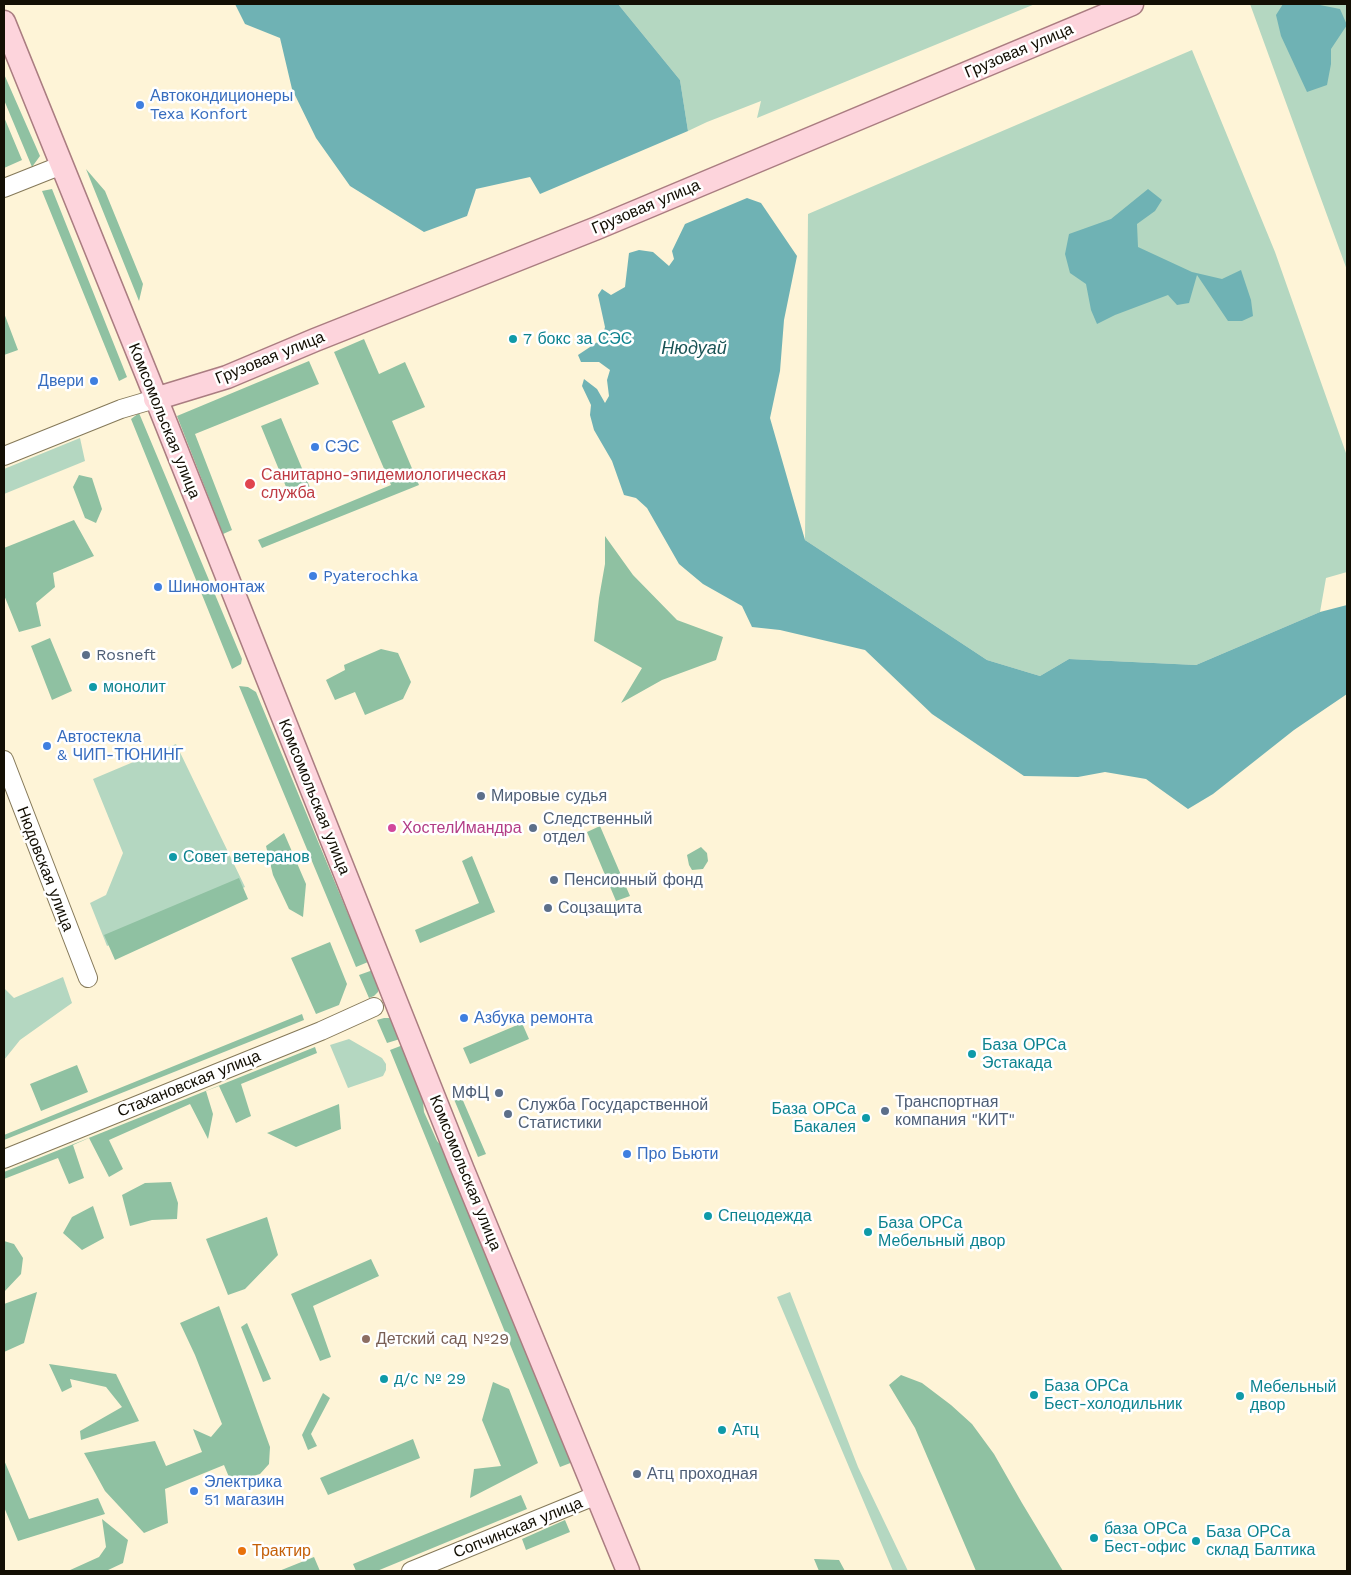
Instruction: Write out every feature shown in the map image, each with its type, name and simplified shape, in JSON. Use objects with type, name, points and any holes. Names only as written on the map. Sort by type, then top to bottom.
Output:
[{"type":"main road","name":"Грузовая улица","points":[[156,399],[227,377],[597,228],[1132,4]]},
{"type":"main road","name":"Комсомольская улица","points":[[4,22],[463,1170],[628,1571]]},
{"type":"street","points":[[4,188],[62,165]]},
{"type":"street","points":[[4,456],[121,409],[156,399]]},
{"type":"street","name":"Нюдовская улица","points":[[4,760],[88,978]]},
{"type":"street","name":"Стахановская улица","points":[[4,1159],[374,1007]]},
{"type":"street","name":"Сопчинская улица","points":[[411,1571],[597,1496]]},
{"type":"green space","points":[[618,4],[1035,4],[757,118],[761,101],[688,131],[680,80]]},
{"type":"green space","points":[[1250,4],[1347,4],[1347,270]]},
{"type":"green space","points":[[1192,50],[1275,252],[1347,456],[1347,572],[1326,578],[1320,612],[1196,665],[1069,659],[1040,676],[987,660],[805,540],[808,214]]},
{"type":"green space","points":[[4,74],[40,156],[32,167],[4,100]]},
{"type":"green space","points":[[4,117],[22,160],[4,168]]},
{"type":"green space","points":[[86,169],[105,191],[143,284],[139,301]]},
{"type":"green space","points":[[52,189],[127,377],[119,381],[42,191]]},
{"type":"green space","points":[[4,313],[18,350],[4,355]]},
{"type":"green space","points":[[364,339],[379,374],[405,362],[425,407],[392,421],[419,485],[262,548],[258,540],[391,485],[334,352]]},
{"type":"green space","points":[[309,361],[319,384],[195,434],[232,530],[223,534],[177,416]]},
{"type":"green space","points":[[139,413],[242,659],[241,664],[232,669],[131,419]]},
{"type":"green space","points":[[281,418],[311,490],[291,499],[261,426]]},
{"type":"green space","points":[[80,438],[85,461],[4,494],[4,469]]},
{"type":"green space","points":[[79,475],[92,478],[102,509],[96,523],[85,518],[73,487]]},
{"type":"green space","points":[[74,520],[94,556],[53,573],[55,587],[36,603],[41,626],[19,632],[4,595],[4,548]]},
{"type":"green space","points":[[605,536],[633,575],[677,620],[723,637],[716,660],[662,680],[621,703],[642,668],[594,641],[605,564]]},
{"type":"green space","points":[[50,638],[72,691],[52,700],[31,646]]},
{"type":"green space","points":[[381,649],[398,653],[411,682],[403,699],[365,715],[355,692],[335,700],[326,680],[345,670],[344,665]]},
{"type":"green space","points":[[239,686],[248,687],[256,692],[368,962],[356,967]]},
{"type":"green space","points":[[176,744],[245,887],[107,946],[90,903],[106,895],[123,853],[93,779]]},
{"type":"green space","points":[[600,826],[630,896],[616,901],[587,832]]},
{"type":"green space","points":[[284,833],[306,884],[303,917],[289,909],[273,875],[266,846]]},
{"type":"green space","points":[[701,847],[707,853],[708,861],[703,869],[692,870],[687,855]]},
{"type":"green space","points":[[472,856],[495,912],[420,943],[415,930],[479,903],[462,861]]},
{"type":"green space","points":[[239,878],[248,899],[115,960],[104,935]]},
{"type":"green space","points":[[330,942],[347,984],[339,1005],[316,1014],[291,958]]},
{"type":"green space","points":[[373,970],[379,986],[378,992],[369,998],[359,975]]},
{"type":"green space","points":[[63,977],[72,1003],[20,1040],[4,1060],[4,988],[14,998]]},
{"type":"green space","points":[[302,1014],[304,1020],[4,1140],[4,1135]]},
{"type":"green space","points":[[384,1018],[393,1020],[400,1039],[387,1043],[377,1020]]},
{"type":"green space","points":[[522,1023],[529,1039],[470,1064],[463,1048]]},
{"type":"green space","points":[[349,1039],[382,1058],[386,1064],[383,1076],[348,1088],[330,1045]]},
{"type":"green space","points":[[403,1045],[422,1092],[424,1112],[437,1141],[448,1153],[573,1462],[560,1467],[390,1050]]},
{"type":"green space","points":[[315,1047],[317,1053],[241,1084],[251,1116],[236,1123],[219,1086],[206,1091],[213,1114],[208,1139],[190,1104],[109,1140],[123,1169],[109,1177],[89,1138],[73,1145],[84,1178],[69,1184],[58,1158],[4,1179],[4,1172]]},
{"type":"green space","points":[[77,1065],[88,1092],[41,1111],[30,1084]]},
{"type":"green space","points":[[458,1089],[486,1154],[478,1157],[451,1092]]},
{"type":"green space","points":[[339,1104],[341,1129],[296,1147],[267,1133]]},
{"type":"green space","points":[[171,1182],[178,1203],[177,1219],[152,1220],[130,1226],[122,1195],[145,1183]]},
{"type":"green space","points":[[93,1206],[104,1238],[82,1250],[63,1233],[72,1217]]},
{"type":"green space","points":[[267,1217],[278,1255],[245,1289],[228,1295],[206,1239]]},
{"type":"green space","points":[[4,1241],[14,1244],[23,1258],[21,1274],[4,1292]]},
{"type":"green space","points":[[371,1259],[379,1276],[313,1306],[331,1357],[320,1361],[291,1294]]},
{"type":"green space","points":[[37,1292],[24,1343],[4,1352],[4,1304]]},
{"type":"green space","points":[[790,1292],[858,1467],[908,1571],[893,1571],[777,1297]]},
{"type":"green space","points":[[219,1306],[270,1447],[269,1464],[260,1474],[231,1482],[224,1465],[165,1489],[168,1523],[144,1533],[105,1491],[84,1453],[155,1441],[166,1466],[202,1452],[193,1429],[211,1437],[222,1424],[195,1355],[180,1323]]},
{"type":"green space","points":[[247,1323],[271,1379],[263,1382],[241,1327]]},
{"type":"green space","points":[[49,1364],[116,1374],[139,1421],[81,1440],[80,1431],[122,1407],[106,1387],[70,1379],[72,1387],[62,1392]]},
{"type":"green space","points":[[901,1375],[922,1383],[972,1424],[994,1454],[1063,1571],[976,1571],[915,1428],[889,1385]]},
{"type":"green space","points":[[493,1382],[509,1389],[538,1463],[470,1498],[474,1469],[501,1466],[482,1420]]},
{"type":"green space","points":[[323,1393],[330,1398],[311,1434],[317,1446],[308,1450],[302,1435]]},
{"type":"green space","points":[[413,1439],[420,1458],[328,1495],[320,1478]]},
{"type":"green space","points":[[4,1460],[29,1519],[98,1498],[105,1514],[18,1541],[4,1507]]},
{"type":"green space","points":[[521,1495],[527,1509],[377,1571],[356,1571],[353,1564]]},
{"type":"green space","points":[[102,1519],[128,1540],[123,1563],[106,1571],[68,1571],[99,1557],[106,1547]]},
{"type":"green space","points":[[565,1520],[570,1532],[526,1550],[522,1539]]},
{"type":"green space","points":[[314,1557],[320,1571],[279,1571]]},
{"type":"green space","points":[[814,1559],[839,1560],[845,1571],[819,1571]]},
{"type":"water","points":[[235,4],[618,4],[680,80],[688,131],[540,194],[530,177],[476,189],[467,216],[424,232],[350,186],[316,138],[292,89],[280,38],[245,24]]},
{"type":"water","points":[[1283,4],[1315,4],[1340,9],[1347,25],[1331,49],[1331,64],[1327,85],[1307,92],[1281,36],[1276,15]]},
{"type":"water","points":[[1148,189],[1162,200],[1155,211],[1137,224],[1138,247],[1192,272],[1222,279],[1241,270],[1251,300],[1253,316],[1242,321],[1228,321],[1197,275],[1189,303],[1177,305],[1168,295],[1115,315],[1097,324],[1091,310],[1086,284],[1070,273],[1065,254],[1069,234],[1111,219]]},
{"type":"water","name":"Нюдуай","points":[[747,198],[761,203],[797,256],[784,320],[780,371],[770,418],[805,540],[987,660],[1040,676],[1069,659],[1196,665],[1320,612],[1347,605],[1347,694],[1294,730],[1213,794],[1188,809],[1146,779],[1105,772],[1078,777],[1024,776],[932,714],[865,650],[780,630],[752,627],[742,606],[703,584],[679,564],[647,508],[636,498],[624,495],[612,461],[594,430],[590,415],[591,405],[582,386],[584,379],[597,389],[605,403],[609,396],[607,380],[610,370],[599,362],[581,362],[578,355],[602,339],[605,327],[598,295],[602,289],[611,295],[625,287],[629,253],[639,250],[653,252],[669,266],[674,259],[672,251],[685,224]]},
{"type":"place","name":"Автокондиционеры Texa Konfort","points":[[140,105]]},
{"type":"place","name":"7 бокс за СЭС","points":[[513,339]]},
{"type":"place","name":"Двери","points":[[94,381]]},
{"type":"place","name":"СЭС","points":[[315,447]]},
{"type":"place","name":"Санитарно-эпидемиологическая служба","points":[[250,484]]},
{"type":"place","name":"Pyaterochka","points":[[313,576]]},
{"type":"place","name":"Шиномонтаж","points":[[158,587]]},
{"type":"place","name":"Rosneft","points":[[86,655]]},
{"type":"place","name":"монолит","points":[[93,687]]},
{"type":"place","name":"Автостекла & ЧИП-ТЮНИНГ","points":[[47,746]]},
{"type":"place","name":"Мировые судья","points":[[481,796]]},
{"type":"place","name":"ХостелИмандра","points":[[392,828]]},
{"type":"place","name":"Следственный отдел","points":[[533,828]]},
{"type":"place","name":"Совет ветеранов","points":[[173,857]]},
{"type":"place","name":"Пенсионный фонд","points":[[554,880]]},
{"type":"place","name":"Соцзащита","points":[[548,908]]},
{"type":"place","name":"Азбука ремонта","points":[[464,1018]]},
{"type":"place","name":"База ОРСа Эстакада","points":[[972,1054]]},
{"type":"place","name":"МФЦ","points":[[499,1093]]},
{"type":"place","name":"Транспортная компания \"КИТ\"","points":[[885,1111]]},
{"type":"place","name":"Служба Государственной Статистики","points":[[508,1114]]},
{"type":"place","name":"База ОРСа Бакалея","points":[[866,1118]]},
{"type":"place","name":"Про Бьюти","points":[[627,1154]]},
{"type":"place","name":"Спецодежда","points":[[708,1216]]},
{"type":"place","name":"База ОРСа Мебельный двор","points":[[868,1232]]},
{"type":"place","name":"Детский сад №29","points":[[366,1339]]},
{"type":"place","name":"д/с № 29","points":[[384,1379]]},
{"type":"place","name":"База ОРСа Бест-холодильник","points":[[1034,1395]]},
{"type":"place","name":"Мебельный двор","points":[[1240,1396]]},
{"type":"place","name":"Атц","points":[[722,1430]]},
{"type":"place","name":"Атц проходная","points":[[637,1474]]},
{"type":"place","name":"Электрика 51 магазин","points":[[194,1491]]},
{"type":"place","name":"база ОРСа Бест-офис","points":[[1094,1538]]},
{"type":"place","name":"База ОРСа склад Балтика","points":[[1196,1541]]},
{"type":"place","name":"Трактир","points":[[242,1551]]}]
